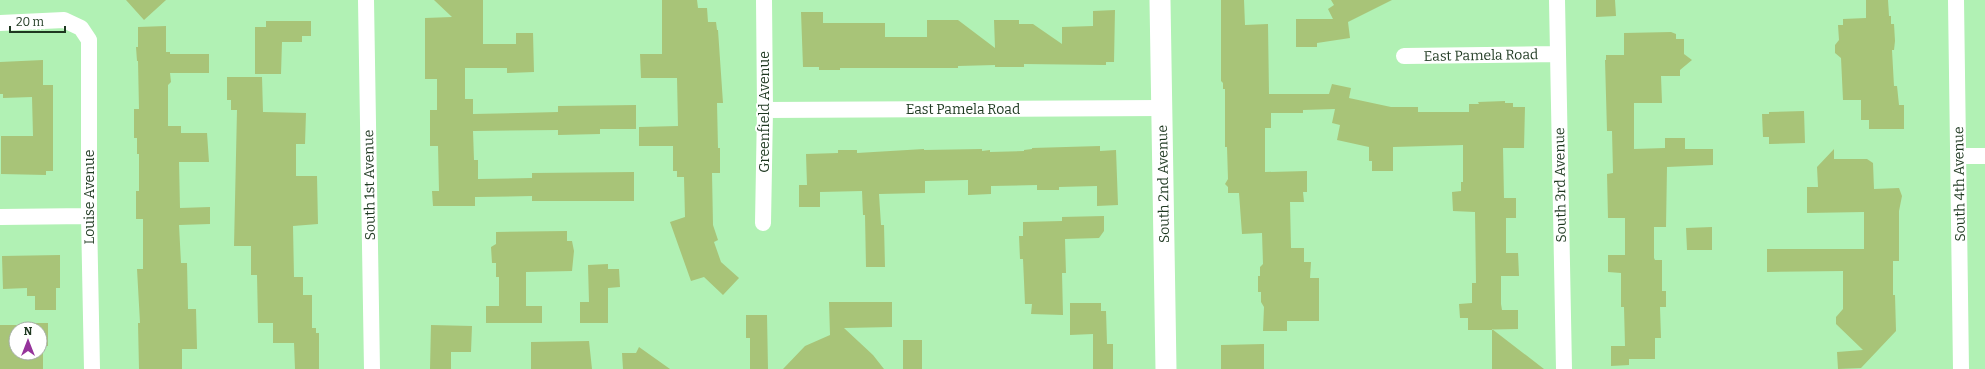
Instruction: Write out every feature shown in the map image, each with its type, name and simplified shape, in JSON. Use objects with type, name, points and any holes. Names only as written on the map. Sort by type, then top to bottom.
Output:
[{"type":"street","name":"South 1st Avenue","points":[[366,0],[372,369]]},
{"type":"street","name":"Greenfield Avenue","points":[[763,223],[765,110],[764,0]]},
{"type":"street","name":"South 2nd Avenue","points":[[1160,0],[1166,369]]},
{"type":"street","name":"South 3rd Avenue","points":[[1556,0],[1564,369]]},
{"type":"street","name":"South 4th Avenue","points":[[1956,0],[1961,369]]},
{"type":"street","name":"Louise Avenue","points":[[0,23],[64,20],[81,28],[89,40],[89,216],[92,369]]},
{"type":"street","name":"East Pamela Road","points":[[1404,56],[1558,54]]},
{"type":"street","name":"East Pamela Road","points":[[765,110],[1162,108]]},
{"type":"street","points":[[1959,156],[1985,156]]},
{"type":"street","points":[[0,217],[89,216]]},
{"type":"building","points":[[126,0],[166,0],[144,20]]},
{"type":"building","points":[[434,0],[483,0],[483,44],[516,44],[516,33],[533,33],[534,72],[507,73],[507,68],[465,68],[465,99],[473,99],[473,114],[558,112],[558,106],[636,105],[636,129],[600,129],[600,134],[558,135],[558,130],[473,131],[474,160],[478,160],[478,179],[532,178],[532,173],[634,172],[634,201],[532,201],[532,196],[475,197],[475,206],[433,206],[432,191],[439,191],[438,146],[430,146],[430,110],[437,110],[437,79],[425,79],[425,18],[452,17]]},
{"type":"building","points":[[662,0],[697,0],[698,8],[707,8],[708,22],[716,22],[718,30],[723,103],[717,103],[720,173],[712,173],[713,225],[718,240],[714,242],[721,262],[739,278],[723,295],[704,277],[691,281],[670,222],[685,217],[684,177],[677,177],[677,171],[673,171],[673,146],[639,146],[639,127],[678,126],[677,78],[641,78],[640,54],[662,54]]},
{"type":"building","points":[[1221,0],[1244,0],[1245,25],[1268,24],[1269,94],[1329,94],[1332,84],[1351,88],[1349,98],[1391,107],[1418,107],[1418,112],[1469,112],[1469,104],[1479,104],[1478,102],[1505,101],[1505,103],[1513,103],[1513,107],[1525,107],[1524,148],[1503,148],[1504,198],[1516,198],[1516,218],[1506,218],[1506,253],[1518,253],[1519,276],[1501,276],[1501,304],[1502,310],[1518,310],[1518,329],[1468,330],[1468,318],[1460,318],[1459,304],[1472,303],[1472,283],[1476,283],[1475,212],[1453,211],[1452,192],[1461,191],[1461,182],[1463,182],[1463,145],[1393,147],[1393,171],[1372,171],[1372,161],[1369,161],[1369,147],[1337,140],[1340,125],[1332,123],[1335,109],[1303,110],[1303,113],[1271,113],[1271,128],[1265,128],[1265,172],[1307,171],[1307,192],[1303,192],[1304,202],[1290,202],[1291,248],[1304,248],[1304,262],[1311,262],[1310,278],[1319,278],[1319,321],[1287,321],[1287,331],[1263,331],[1264,307],[1261,302],[1261,292],[1258,292],[1258,276],[1260,276],[1260,267],[1263,264],[1262,233],[1242,234],[1239,193],[1228,193],[1228,187],[1225,184],[1228,179],[1227,147],[1225,147],[1225,89],[1223,89],[1223,83],[1221,81]]},
{"type":"building","points":[[1331,0],[1392,0],[1348,22],[1350,38],[1317,43],[1317,47],[1296,47],[1296,19],[1333,19],[1328,9],[1334,5]]},
{"type":"building","points":[[1596,0],[1615,0],[1616,16],[1596,17]]},
{"type":"building","points":[[1866,0],[1888,0],[1891,24],[1894,24],[1895,41],[1894,50],[1892,50],[1894,86],[1897,86],[1899,105],[1904,105],[1904,129],[1869,129],[1869,120],[1861,120],[1861,100],[1843,100],[1841,58],[1835,53],[1835,45],[1839,40],[1838,25],[1843,25],[1843,19],[1866,18]]},
{"type":"building","points":[[1115,10],[1114,62],[1106,62],[1106,65],[1024,64],[1024,67],[995,67],[995,65],[958,66],[958,68],[840,68],[840,70],[819,70],[819,67],[803,67],[801,12],[823,12],[823,23],[885,23],[885,37],[927,37],[927,20],[958,20],[995,48],[994,20],[1019,20],[1019,24],[1033,24],[1062,44],[1062,27],[1093,26],[1093,11]]},
{"type":"building","points":[[266,21],[311,21],[311,36],[302,36],[302,42],[282,42],[281,74],[255,74],[255,27],[266,27]]},
{"type":"building","points":[[166,26],[166,52],[170,52],[170,54],[209,54],[209,73],[170,73],[171,82],[168,85],[168,126],[181,126],[181,133],[207,133],[209,162],[179,162],[180,208],[210,207],[210,224],[179,225],[181,263],[187,263],[188,309],[196,309],[197,349],[182,349],[182,369],[139,369],[138,323],[140,323],[137,269],[143,269],[143,219],[136,219],[136,191],[139,191],[139,154],[137,154],[137,138],[134,138],[134,109],[139,109],[138,61],[136,47],[138,47],[138,27]]},
{"type":"building","points":[[1671,32],[1676,34],[1676,39],[1684,39],[1684,54],[1692,60],[1680,70],[1680,76],[1661,76],[1662,103],[1634,103],[1634,149],[1665,148],[1665,138],[1685,138],[1685,149],[1713,149],[1713,165],[1667,167],[1666,227],[1654,227],[1654,258],[1655,260],[1662,260],[1662,291],[1666,291],[1666,307],[1660,307],[1661,338],[1655,338],[1655,359],[1629,359],[1629,365],[1611,366],[1611,346],[1625,346],[1624,307],[1621,307],[1621,273],[1608,272],[1608,255],[1625,255],[1625,218],[1608,218],[1607,174],[1613,173],[1612,131],[1607,131],[1605,60],[1606,55],[1624,55],[1624,33]]},
{"type":"building","points":[[43,60],[43,85],[53,85],[53,171],[46,171],[46,175],[1,174],[1,136],[33,136],[32,97],[3,98],[3,94],[0,94],[0,62]]},
{"type":"building","points":[[227,77],[262,77],[263,112],[306,113],[305,144],[296,144],[296,176],[317,176],[318,224],[293,226],[294,277],[303,277],[303,295],[312,295],[312,328],[316,328],[316,333],[319,333],[319,369],[295,369],[294,343],[273,343],[273,323],[258,323],[257,275],[251,275],[251,246],[234,246],[237,110],[231,110],[231,100],[227,100]]},
{"type":"building","points":[[1804,111],[1805,143],[1769,144],[1769,137],[1763,137],[1762,114],[1769,114],[1769,112]]},
{"type":"building","points":[[1100,146],[1100,151],[1116,150],[1118,205],[1097,206],[1097,186],[1059,187],[1059,190],[1037,190],[1037,185],[991,186],[991,194],[968,195],[968,180],[925,181],[925,193],[879,194],[881,225],[884,225],[885,267],[866,267],[865,215],[863,215],[862,191],[820,192],[820,207],[799,207],[799,185],[807,185],[806,154],[838,153],[838,150],[857,150],[857,153],[924,149],[982,149],[982,151],[990,150],[990,152],[1024,151],[1032,148]]},
{"type":"building","points":[[1834,149],[1834,159],[1867,159],[1873,163],[1874,189],[1899,188],[1902,196],[1899,211],[1899,261],[1893,261],[1893,295],[1895,295],[1896,331],[1861,368],[1838,369],[1837,352],[1863,350],[1836,324],[1836,317],[1843,309],[1843,271],[1767,272],[1767,249],[1864,249],[1864,212],[1807,213],[1807,187],[1818,187],[1817,167]]},
{"type":"building","points":[[1104,216],[1104,231],[1099,238],[1065,239],[1066,273],[1062,273],[1063,315],[1031,314],[1032,304],[1025,304],[1023,259],[1020,259],[1019,236],[1023,236],[1023,222],[1062,221],[1062,217]]},
{"type":"building","points":[[1712,227],[1712,250],[1687,250],[1686,228]]},
{"type":"building","points":[[567,231],[567,241],[572,241],[574,251],[572,271],[526,272],[526,306],[542,306],[542,323],[486,323],[486,306],[499,306],[499,277],[496,277],[496,263],[492,263],[491,247],[496,244],[496,232]]},
{"type":"building","points":[[60,255],[60,288],[56,288],[56,310],[35,310],[35,296],[27,296],[27,288],[3,289],[2,256]]},
{"type":"building","points":[[608,264],[608,269],[619,269],[620,287],[608,288],[608,323],[580,323],[580,302],[589,302],[588,265]]},
{"type":"building","points":[[829,302],[892,302],[892,327],[844,328],[873,355],[884,369],[783,369],[805,346],[830,335]]},
{"type":"building","points":[[1070,303],[1101,303],[1101,311],[1106,311],[1107,344],[1113,344],[1113,369],[1093,369],[1093,334],[1070,335]]},
{"type":"building","points":[[746,315],[767,315],[768,369],[750,369],[750,338],[746,338]]},
{"type":"building","points":[[0,325],[8,325],[8,361],[43,361],[43,369],[0,369]]},
{"type":"building","points":[[431,325],[472,326],[471,352],[451,352],[451,369],[430,369]]},
{"type":"building","points":[[1492,329],[1544,369],[1492,369]]},
{"type":"building","points":[[903,340],[922,340],[922,369],[903,369]]},
{"type":"building","points":[[589,341],[592,369],[531,369],[531,342]]},
{"type":"building","points":[[1264,344],[1264,369],[1221,369],[1221,345]]},
{"type":"building","points":[[639,347],[670,369],[623,369],[622,353],[636,353]]}]
